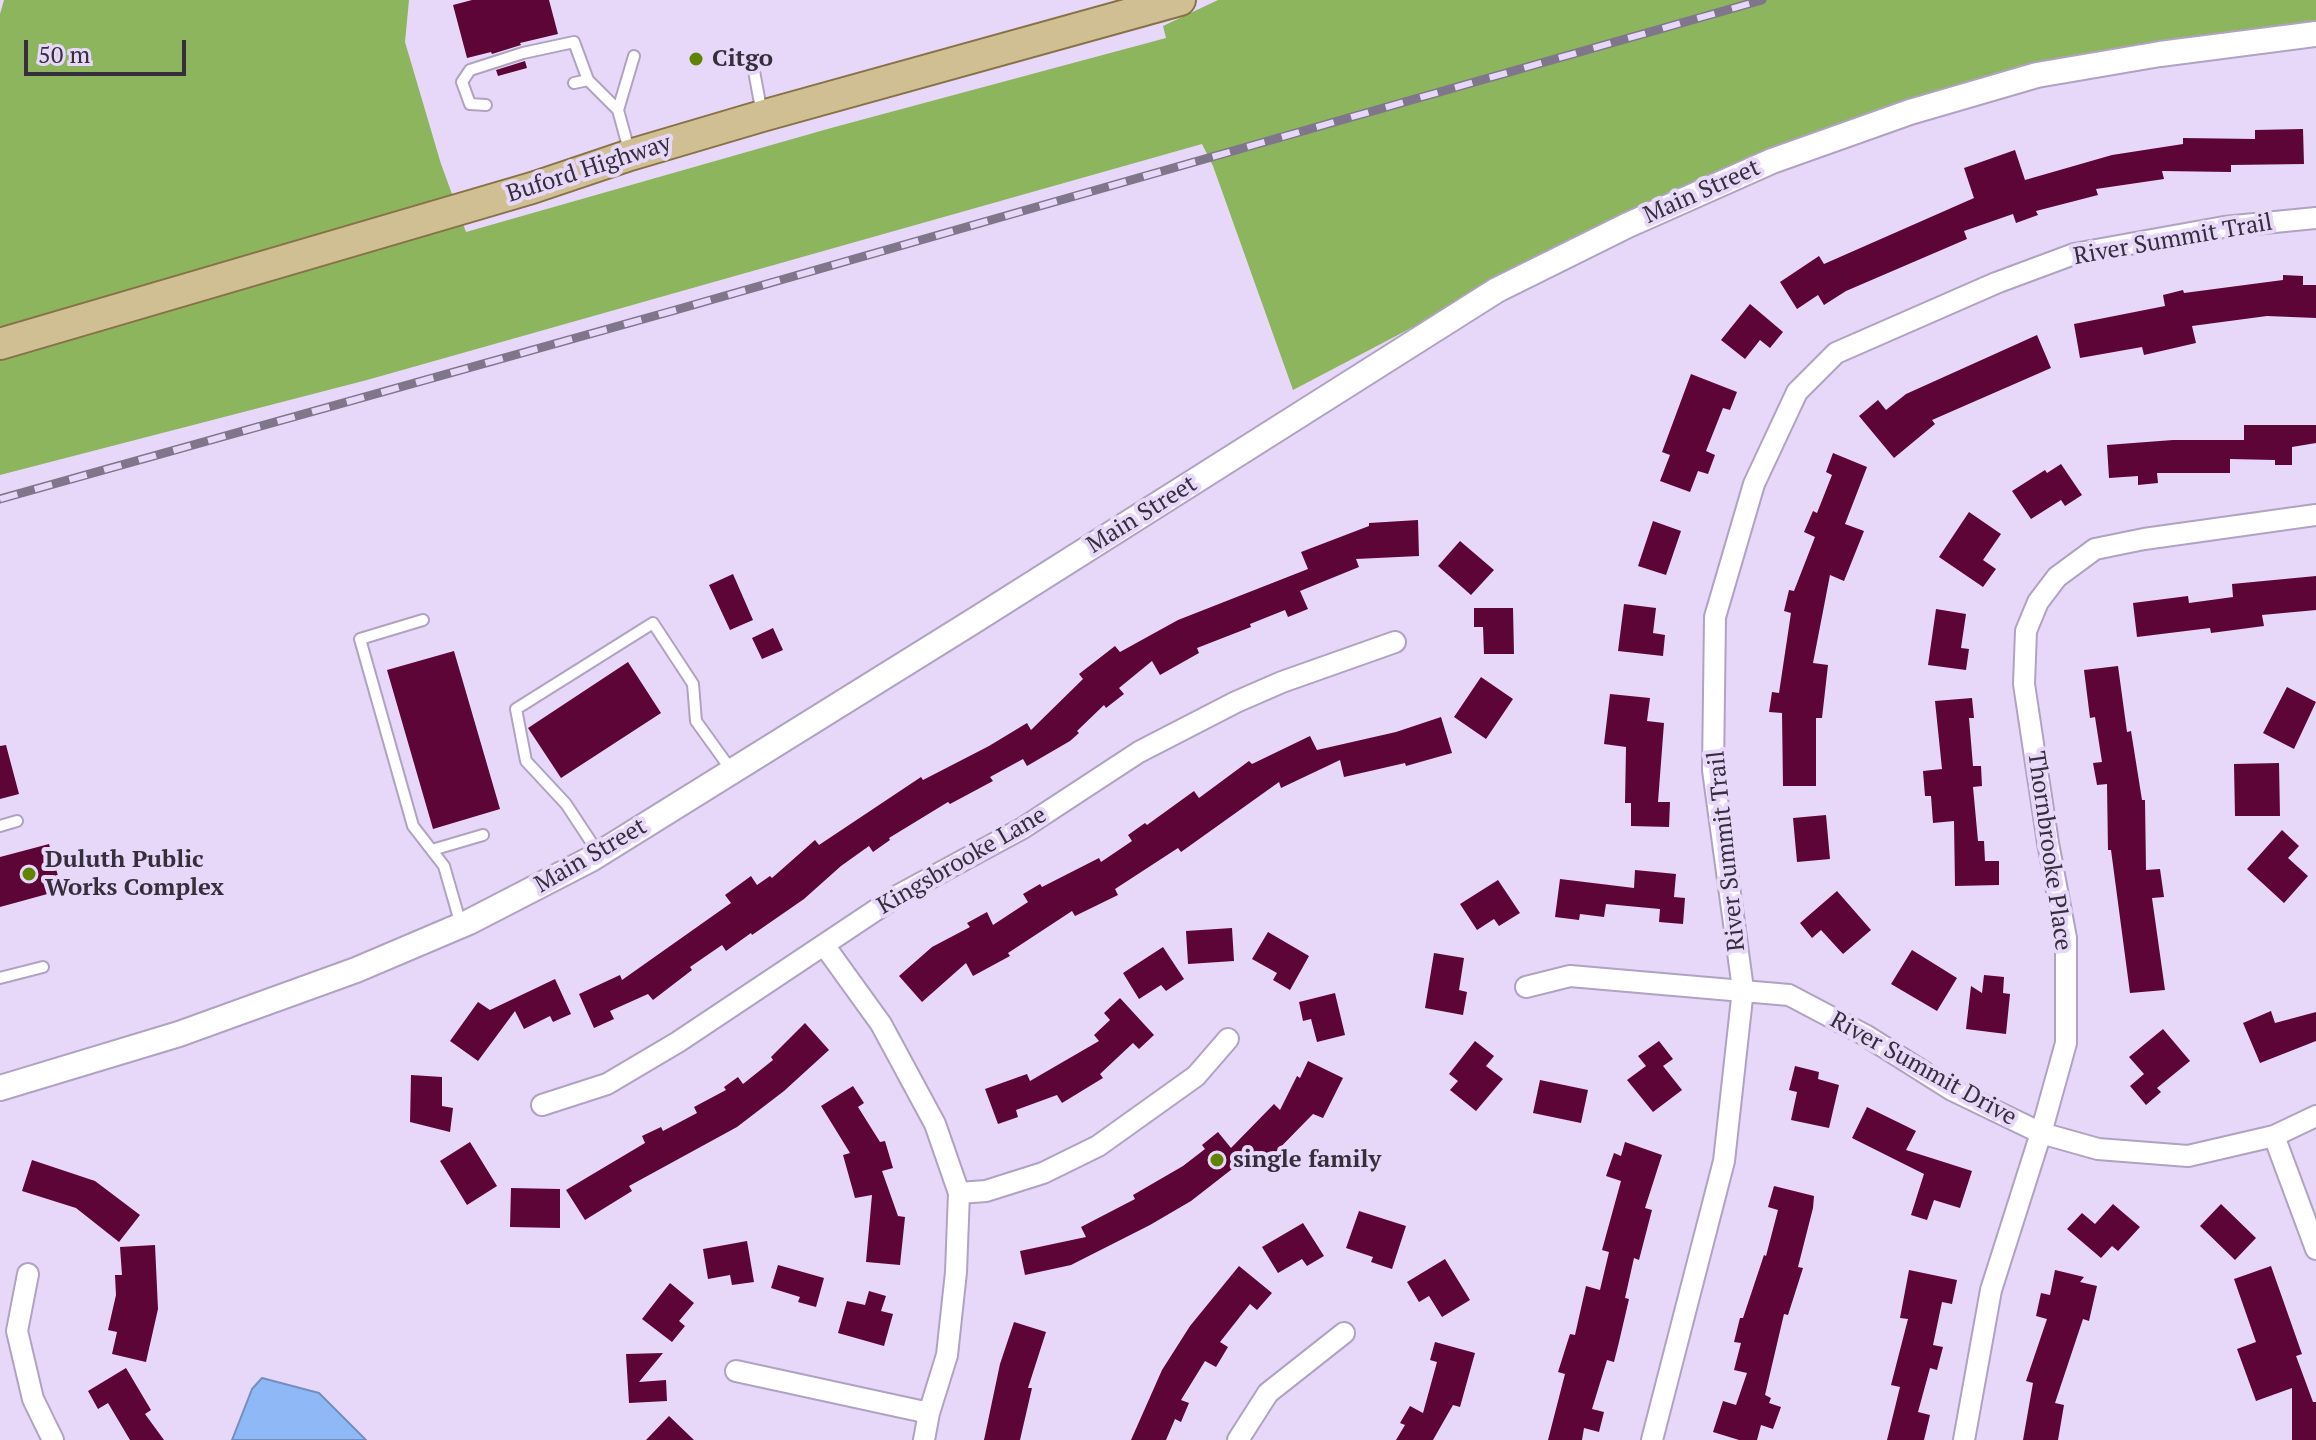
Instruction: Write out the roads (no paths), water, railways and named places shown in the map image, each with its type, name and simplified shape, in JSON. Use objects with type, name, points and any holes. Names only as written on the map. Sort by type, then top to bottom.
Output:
[{"type":"main road","name":"Buford Highway","points":[[0,344],[517,193],[762,116],[1180,0]]},
{"type":"street","name":"Main Street","points":[[0,1088],[179,1034],[356,970],[461,925],[599,854],[1497,290],[1628,225],[1772,161],[1910,112],[2037,75],[2160,54],[2316,34]]},
{"type":"street","name":"River Summit Trail","points":[[1652,1440],[1724,1161],[1743,989],[1713,770],[1715,617],[1754,484],[1797,392],[1836,353],[1996,283],[2074,254],[2224,227],[2316,218]]},
{"type":"street","name":"Thornbrooke Place","points":[[1964,1440],[1991,1290],[2066,1043],[2066,938],[2024,684],[2026,631],[2038,602],[2057,577],[2095,549],[2144,539],[2316,515]]},
{"type":"street","name":"Kingsbrooke Lane","points":[[542,1105],[607,1084],[678,1042],[897,896],[1023,828],[1139,752],[1282,682],[1395,642]]},
{"type":"street","points":[[824,945],[881,1024],[935,1124],[959,1193],[956,1272],[947,1355],[924,1440]]},
{"type":"street","name":"River Summit Drive","points":[[1526,987],[1570,976],[1789,995],[1865,1035],[1952,1090],[2041,1133],[2098,1149],[2188,1156],[2274,1136],[2316,1116]]},
{"type":"street","points":[[959,1193],[986,1191],[1029,1177],[1098,1146],[1196,1076],[1228,1039]]},
{"type":"street","points":[[2274,1136],[2316,1249]]},
{"type":"street","points":[[28,1274],[17,1331],[33,1399],[53,1440]]},
{"type":"street","points":[[1238,1440],[1268,1393],[1344,1333]]},
{"type":"street","points":[[736,1371],[929,1413]]},
{"type":"lane","points":[[486,105],[470,104],[462,82],[470,70],[523,53],[574,42],[588,80],[618,110],[630,155]]},
{"type":"lane","points":[[618,110],[634,56]]},
{"type":"lane","points":[[754,71],[762,116]]},
{"type":"lane","points":[[574,83],[588,80]]},
{"type":"lane","points":[[423,620],[360,639],[413,826],[444,866],[461,925]]},
{"type":"lane","points":[[599,854],[566,804],[526,761],[516,709],[653,623],[693,684],[696,721],[732,771]]},
{"type":"lane","points":[[0,826],[17,821]]},
{"type":"lane","points":[[432,850],[483,835]]},
{"type":"lane","points":[[0,978],[43,967]]},
{"type":"water","points":[[262,1378],[319,1393],[366,1440],[232,1440],[252,1389]]},
{"type":"railway","points":[[0,499],[1762,0]]},
{"type":"place","name":"Citgo","points":[[696,59]]},
{"type":"place","name":"Duluth Public Works Complex","points":[[29,874]]},
{"type":"place","name":"single family","points":[[1217,1160]]}]
